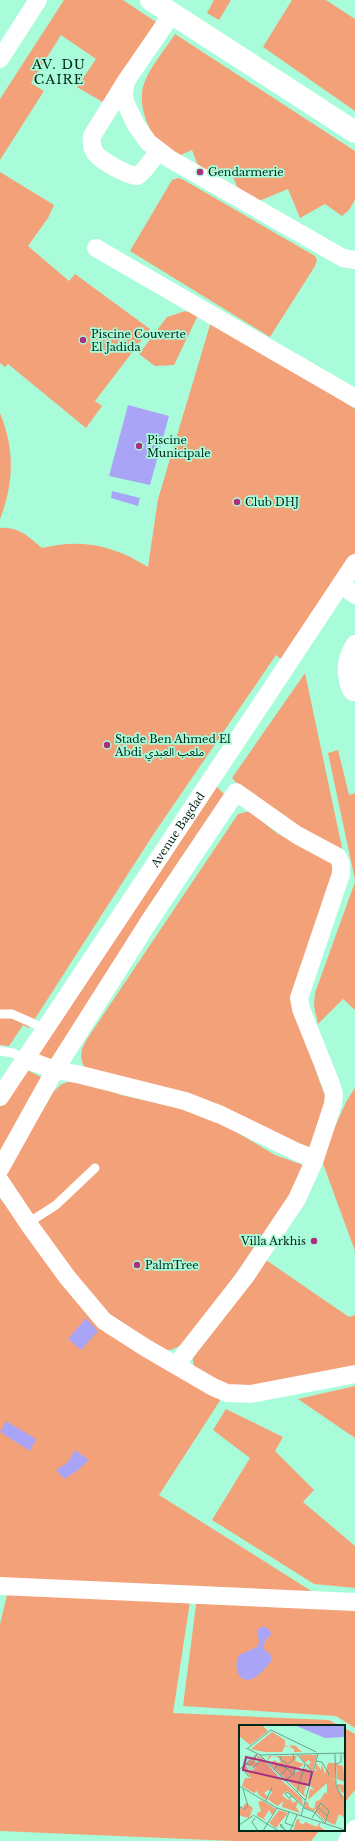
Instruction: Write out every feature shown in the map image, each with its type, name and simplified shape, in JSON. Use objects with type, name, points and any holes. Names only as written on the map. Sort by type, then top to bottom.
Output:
[{"type":"street","points":[[0,59],[38,0]]},
{"type":"street","points":[[151,0],[355,132]]},
{"type":"street","points":[[159,151],[146,169],[138,176],[130,176],[96,154],[91,141],[92,136],[126,81],[172,14]]},
{"type":"street","points":[[126,81],[124,93],[131,116],[148,142],[159,151],[343,258],[355,260]]},
{"type":"street","points":[[96,248],[355,398]]},
{"type":"street","name":"Avenue Bagdad","points":[[0,1097],[355,563]]},
{"type":"street","points":[[341,584],[355,595]]},
{"type":"street","points":[[355,644],[347,656],[346,668],[350,689],[353,692],[355,691]]},
{"type":"street","points":[[176,1365],[245,1277],[297,1198],[314,1159],[333,1104],[334,1094],[301,1008],[299,998],[341,874],[341,864],[338,857],[297,835],[236,792],[215,772]]},
{"type":"street","points":[[0,1169],[55,1070],[150,920],[236,792]]},
{"type":"street","points":[[25,1059],[55,1070],[186,1101],[221,1115],[314,1159]]},
{"type":"street","points":[[0,1181],[28,1223],[85,1299],[104,1321],[118,1331],[213,1387],[238,1394],[264,1392],[355,1374]]},
{"type":"street","points":[[0,1586],[355,1602]]},
{"type":"street","points":[[347,1841],[355,1829]]},
{"type":"lane","points":[[0,1014],[12,1014],[46,1029]]},
{"type":"lane","points":[[0,1051],[13,1053],[25,1059]]},
{"type":"lane","points":[[28,1223],[56,1205],[95,1168]]},
{"type":"shaded area","points":[[64,0],[123,0],[159,24],[106,104],[77,87],[96,59],[61,35],[31,83],[44,91],[0,160],[0,99]]},
{"type":"shaded area","points":[[214,0],[231,0],[219,20],[207,13]]},
{"type":"shaded area","points":[[292,0],[326,0],[355,19],[355,111],[263,47]]},
{"type":"shaded area","points":[[175,34],[355,151],[355,200],[349,210],[342,216],[325,204],[300,218],[288,189],[254,203],[241,196],[230,170],[210,179],[201,174],[192,150],[174,158],[166,152],[159,144],[148,124],[142,102],[142,91],[151,69]]},
{"type":"shaded area","points":[[0,172],[54,205],[48,218],[28,246],[69,281],[75,274],[150,329],[95,401],[102,406],[86,428],[8,364],[5,367],[0,363]]},
{"type":"shaded area","points":[[178,178],[315,256],[317,260],[315,266],[270,337],[130,251],[172,180]]},
{"type":"shaded area","points":[[201,309],[174,365],[155,366],[139,354],[167,317],[182,312]]},
{"type":"shaded area","name":"Stade Ben Ahmed El Abdi ملعب العبدي","points":[[213,315],[355,409],[355,557],[282,660],[276,655],[153,835],[29,1028],[23,1025],[9,1046],[0,1045],[0,528],[12,529],[23,533],[42,548],[64,544],[94,545],[105,547],[126,555],[148,567],[158,499]]},
{"type":"shaded area","name":"Piscine Municipale","points":[[128,405],[169,416],[150,485],[109,476]]},
{"type":"shaded area","points":[[0,413],[8,440],[11,466],[8,492],[0,519]]},
{"type":"shaded area","points":[[112,491],[140,498],[138,506],[111,498]]},
{"type":"shaded area","points":[[305,673],[344,857],[241,788],[232,778]]},
{"type":"shaded area","points":[[338,750],[349,795],[355,793],[355,880],[328,753]]},
{"type":"shaded area","points":[[213,783],[224,794],[50,1061],[34,1055]]},
{"type":"shaded area","points":[[250,812],[278,834],[332,863],[335,867],[293,996],[327,1101],[312,1147],[306,1148],[84,1067],[81,1056],[83,1046],[87,1039],[238,814]]},
{"type":"shaded area","points":[[355,882],[355,1010],[343,999],[318,1024],[314,1006],[315,993]]},
{"type":"shaded area","points":[[23,1068],[47,1080],[0,1164],[0,1106]]},
{"type":"shaded area","points":[[71,1081],[85,1082],[121,1095],[192,1111],[223,1124],[275,1155],[303,1165],[304,1174],[190,1341],[171,1350],[163,1350],[101,1308],[3,1177],[54,1091],[62,1084]]},
{"type":"shaded area","points":[[355,1088],[355,1251],[321,1158],[346,1102]]},
{"type":"shaded area","points":[[0,1198],[106,1333],[221,1399],[159,1495],[313,1592],[0,1578]]},
{"type":"shaded area","points":[[266,1260],[349,1317],[355,1315],[355,1368],[234,1388],[195,1371],[192,1356]]},
{"type":"shaded area","points":[[86,1318],[98,1331],[81,1350],[68,1339]]},
{"type":"shaded area","points":[[355,1386],[355,1438],[298,1399]]},
{"type":"shaded area","points":[[226,1409],[283,1437],[275,1451],[314,1490],[303,1502],[355,1546],[355,1588],[314,1584],[212,1520],[250,1458],[213,1430]]},
{"type":"shaded area","points":[[6,1421],[36,1439],[30,1451],[0,1432]]},
{"type":"shaded area","points":[[75,1450],[89,1460],[77,1471],[64,1479],[56,1470],[68,1462]]},
{"type":"shaded area","points":[[7,1595],[191,1595],[173,1713],[329,1720],[338,1725],[239,1725],[239,1831],[319,1831],[311,1841],[234,1841],[0,1831],[0,1624]]},
{"type":"shaded area","points":[[197,1597],[355,1609],[355,1728],[336,1716],[183,1706]]},
{"type":"shaded area","points":[[260,1627],[265,1627],[270,1630],[271,1635],[265,1641],[264,1649],[270,1654],[272,1660],[256,1677],[249,1680],[244,1679],[238,1674],[237,1659],[239,1655],[257,1647],[259,1641],[257,1631]]},
{"type":"shaded area","points":[[345,1729],[355,1734],[355,1790],[345,1802]]},
{"type":"place","name":"Gendarmerie","points":[[200,172]]},
{"type":"place","name":"Piscine Couverte El Jadida","points":[[83,340]]},
{"type":"place","name":"Piscine Municipale","points":[[139,446]]},
{"type":"place","name":"Club DHJ","points":[[237,502]]},
{"type":"place","name":"Stade Ben Ahmed El Abdi ملعب العبدي","points":[[107,745]]},
{"type":"place","name":"Villa Arkhis","points":[[314,1241]]},
{"type":"place","name":"PalmTree","points":[[137,1265]]},
{"type":"district","name":"AV. DU CAIRE","points":[[59,72]]}]
